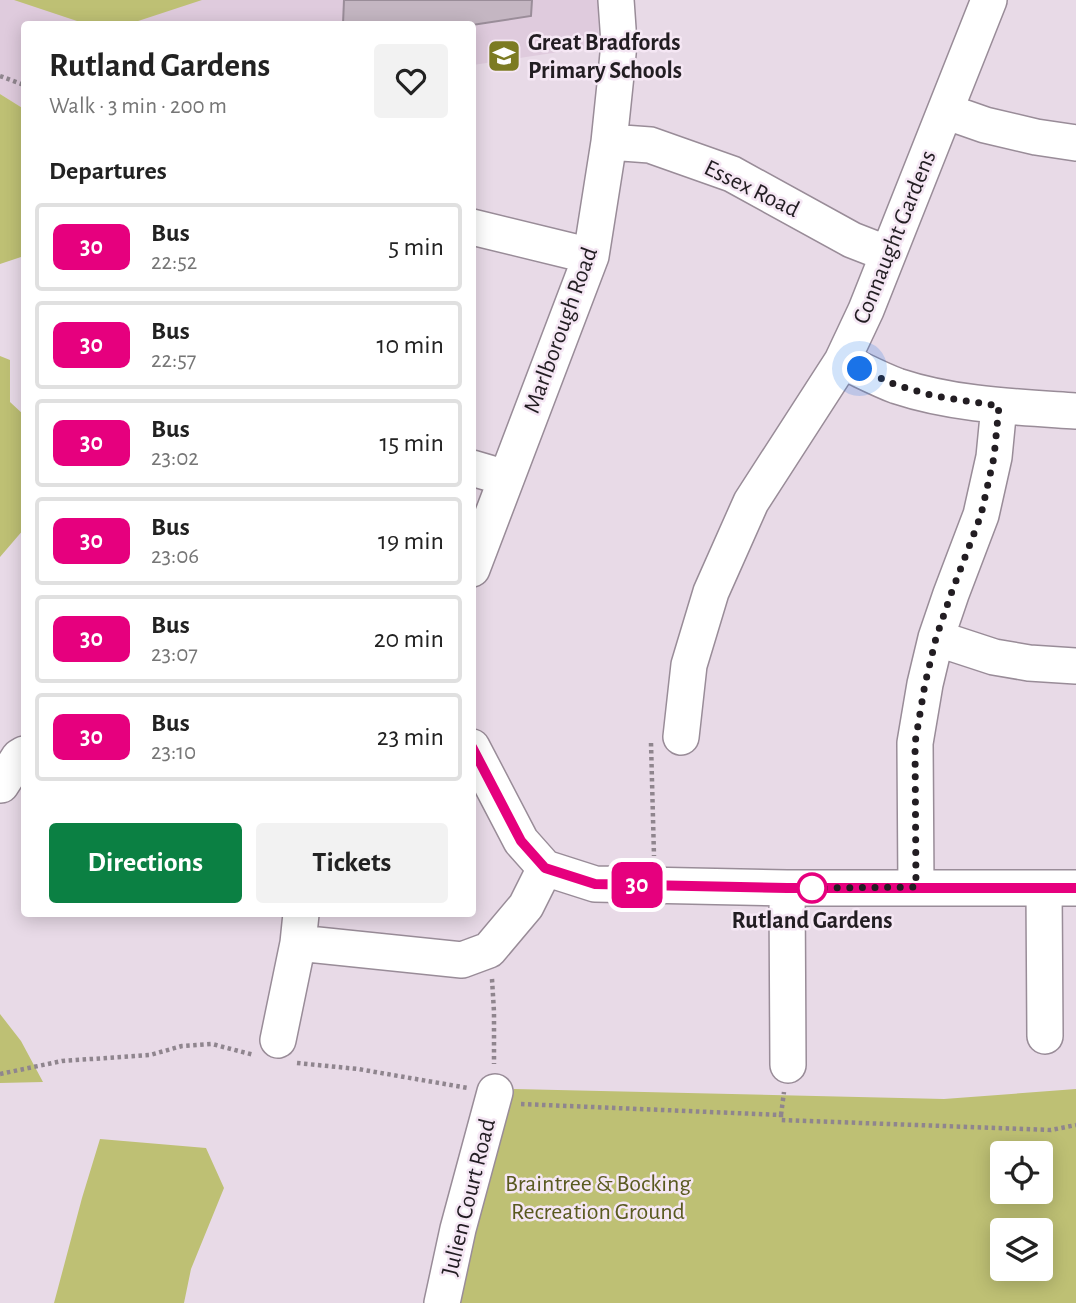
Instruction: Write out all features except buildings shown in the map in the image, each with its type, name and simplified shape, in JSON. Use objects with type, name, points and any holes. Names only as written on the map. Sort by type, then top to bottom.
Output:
[{"type":"street","name":"Marlborough Road","points":[[476,558],[591,256],[609,142],[619,43],[616,0]]},
{"type":"street","name":"Connaught Gardens","points":[[681,737],[689,665],[711,592],[751,502],[842,361],[866,310],[989,0]]},
{"type":"street","points":[[945,111],[985,125],[1076,144]]},
{"type":"street","name":"Essex Road","points":[[609,142],[650,145],[732,174],[852,240],[888,254]]},
{"type":"street","points":[[476,228],[591,256]]},
{"type":"street","points":[[842,361],[896,385],[934,396],[999,406],[1076,411]]},
{"type":"street","points":[[916,887],[915,743],[925,684],[936,638],[981,515],[994,457],[999,406]]},
{"type":"street","points":[[476,469],[506,478]]},
{"type":"street","points":[[936,638],[994,657],[1029,663],[1076,666]]},
{"type":"street","points":[[476,755],[521,841],[545,868],[595,884],[787,888],[1060,888],[1045,1036]]},
{"type":"street","points":[[1,785],[21,756]]},
{"type":"street","points":[[277,1053],[300,928],[462,960],[489,950],[527,906],[545,868]]},
{"type":"street","points":[[787,888],[788,1065]]},
{"type":"street","name":"Julien Court Road","points":[[442,1303],[458,1229],[494,1092]]},
{"type":"path","points":[[0,76],[21,84]]},
{"type":"path","points":[[655,886],[650,737],[681,737]]},
{"type":"path","points":[[489,950],[494,1012],[494,1092]]},
{"type":"path","points":[[0,1074],[62,1061],[150,1055],[182,1046],[212,1044],[494,1092],[515,1104],[1051,1130],[1076,1125]]},
{"type":"shaded area","name":"Great Bradfords Primary Schools","points":[[0,0],[598,0],[599,46],[476,65],[476,21],[21,21],[21,107],[0,94]]},
{"type":"green space","points":[[14,0],[202,0],[138,21],[77,21]]},
{"type":"green space","points":[[0,94],[21,107],[21,257],[0,264]]},
{"type":"green space","points":[[0,356],[10,360],[10,402],[21,412],[21,532],[0,557]]},
{"type":"green space","points":[[0,1014],[21,1041],[43,1082],[0,1083]]},
{"type":"green space","name":"Braintree & Bocking Recreation Ground","points":[[514,1089],[944,1099],[1076,1089],[1076,1303],[456,1303]]},
{"type":"green space","points":[[100,1139],[206,1148],[224,1188],[191,1269],[184,1303],[54,1303]]},
{"type":"bus line","name":"30","points":[[476,755],[521,841],[545,868],[595,884],[787,888],[1076,888]]},
{"type":"place","name":"Great Bradfords Primary Schools","points":[[504,56]]},
{"type":"place","name":"Rutland Gardens","points":[[812,888]]},
{"type":"route","points":[[812,888],[916,887],[915,743],[925,684],[936,638],[981,515],[994,457],[999,406],[934,396],[896,385],[860,369]]}]
